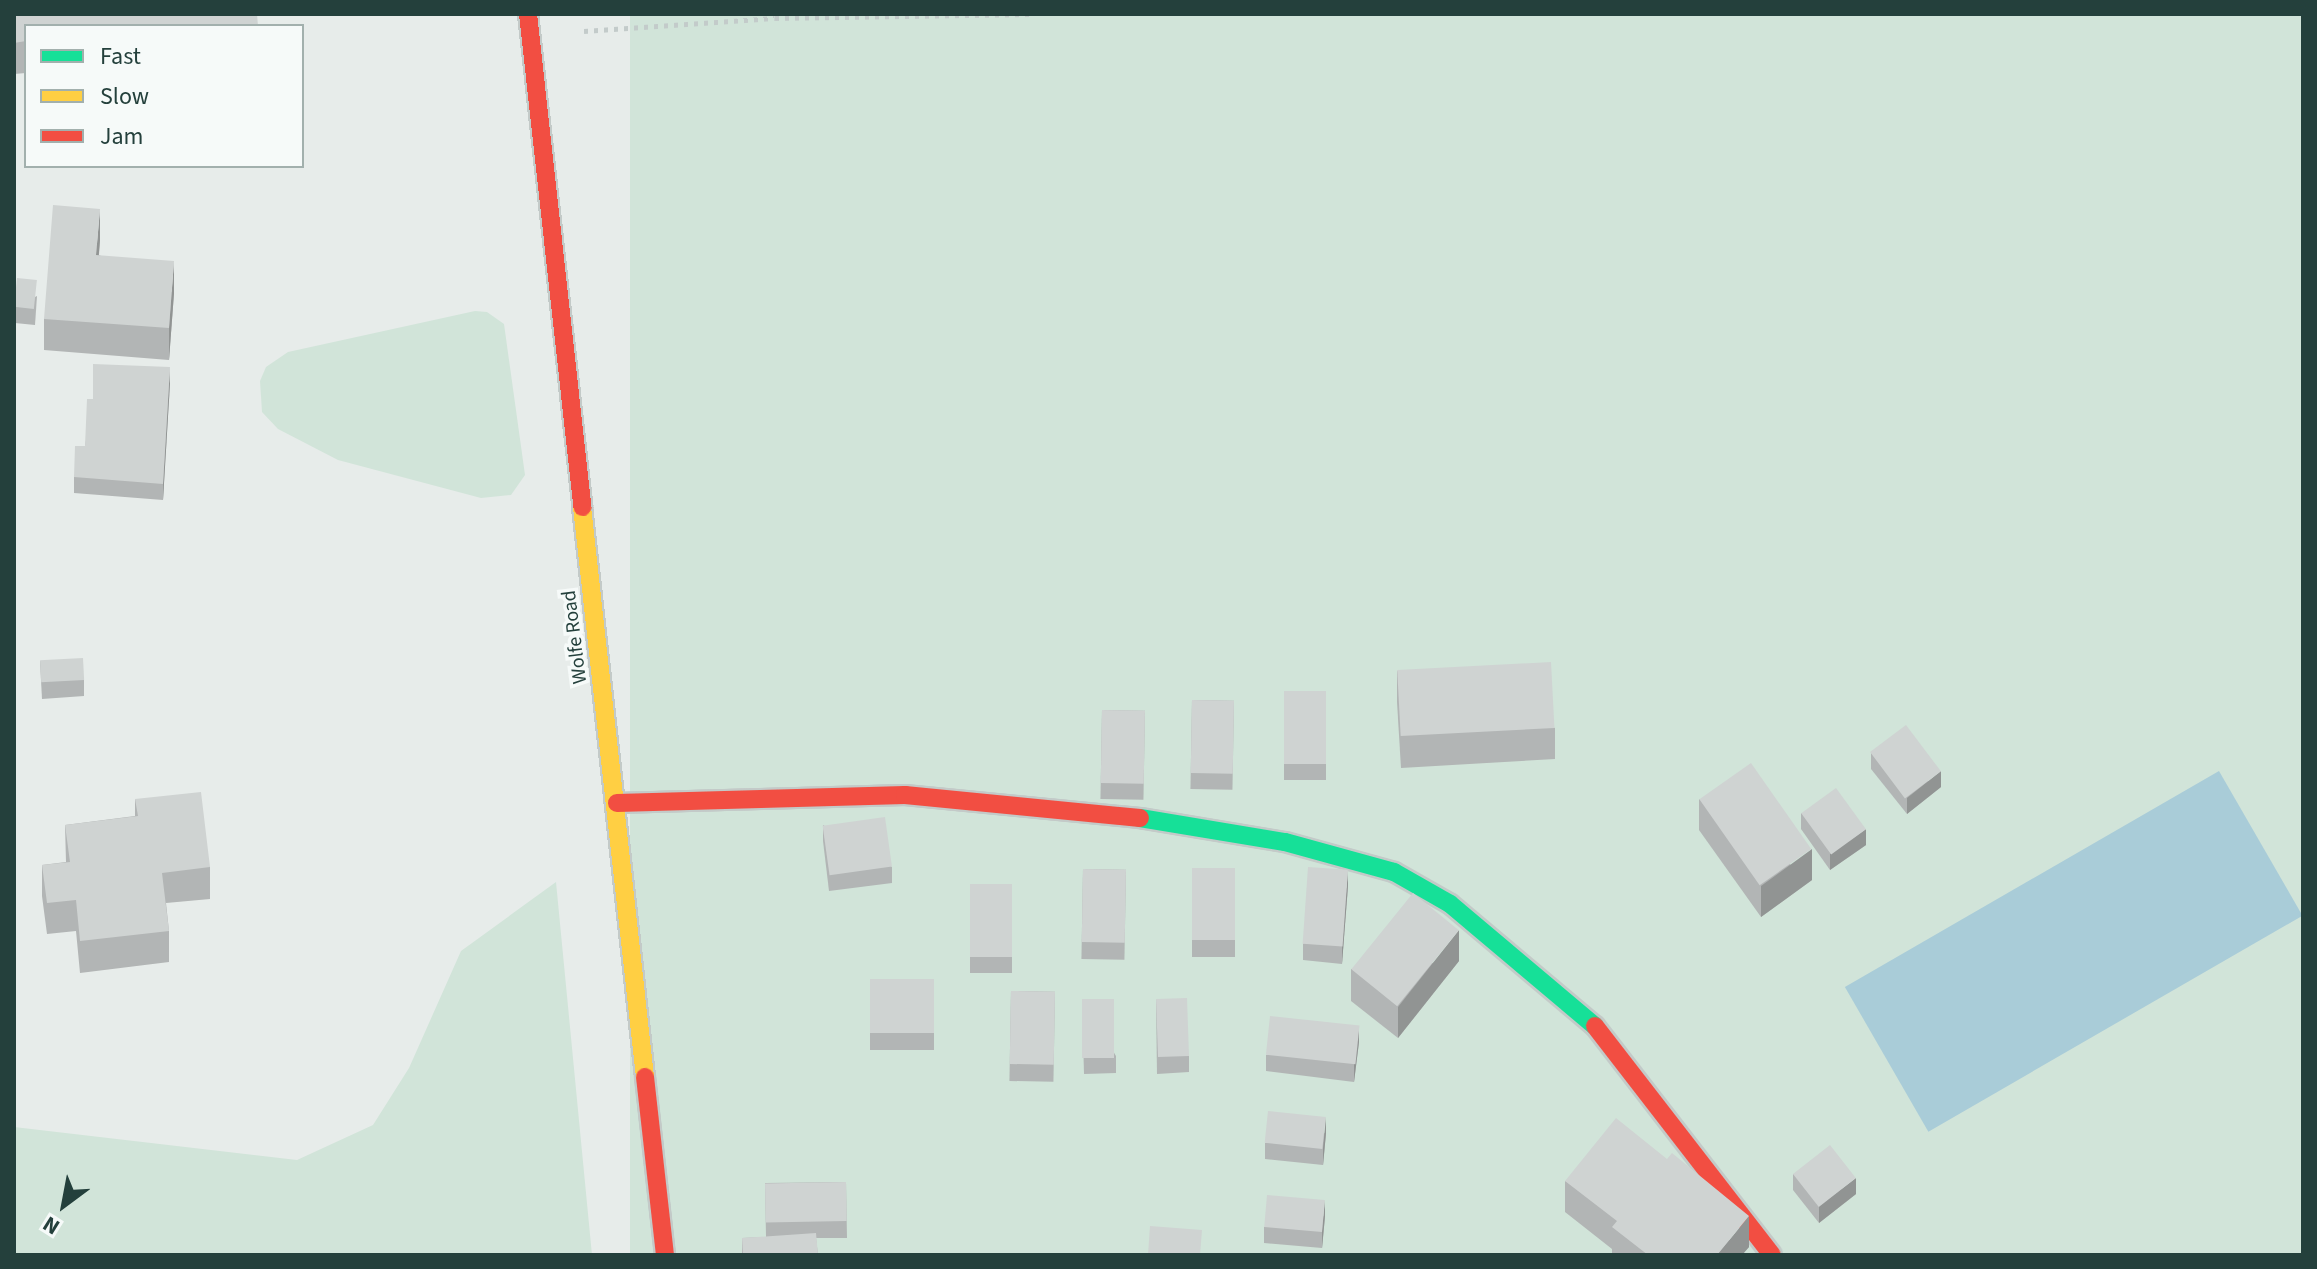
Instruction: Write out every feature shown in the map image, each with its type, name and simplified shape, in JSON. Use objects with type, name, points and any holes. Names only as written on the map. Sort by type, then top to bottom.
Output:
[{"type":"street","name":"Wolfe Road","points":[[528,14],[665,1255]]},
{"type":"street","points":[[617,803],[905,795],[1097,811],[1285,842],[1394,872],[1450,904],[1604,1033],[1772,1255]]},
{"type":"path","points":[[531,35],[775,18],[1032,14]]},
{"type":"green space","points":[[630,14],[2303,14],[2303,1255],[630,1255]]},
{"type":"green space","points":[[475,311],[487,312],[504,324],[525,475],[511,495],[481,498],[338,460],[278,429],[262,412],[260,381],[266,367],[288,352]]},
{"type":"green space","points":[[556,882],[592,1255],[14,1255],[14,1127],[297,1160],[373,1125],[409,1068],[461,951]]},
{"type":"water","points":[[2219,771],[2302,916],[1928,1132],[1845,987]]},
{"type":"building","points":[[14,14],[257,14],[258,24],[24,24],[24,41],[14,43]]},
{"type":"building","points":[[53,205],[100,209],[96,255],[174,261],[169,328],[44,319]]},
{"type":"building","points":[[17,278],[37,280],[34,309],[14,307]]},
{"type":"building","points":[[93,364],[170,367],[163,484],[74,477],[75,446],[85,446],[87,399],[93,399]]},
{"type":"building","points":[[83,658],[84,680],[41,682],[40,660]]},
{"type":"building","points":[[1551,662],[1554,728],[1401,736],[1397,670]]},
{"type":"building","points":[[1284,691],[1326,691],[1326,764],[1284,764]]},
{"type":"building","points":[[1192,700],[1234,701],[1233,774],[1191,773]]},
{"type":"building","points":[[1102,710],[1145,711],[1144,784],[1101,783]]},
{"type":"building","points":[[1906,725],[1941,771],[1905,798],[1870,752]]},
{"type":"building","points":[[1751,763],[1811,849],[1760,885],[1699,799]]},
{"type":"building","points":[[1836,788],[1866,829],[1831,855],[1801,813]]},
{"type":"building","points":[[201,792],[210,867],[162,873],[169,931],[80,941],[76,900],[47,903],[42,865],[70,862],[65,825],[138,816],[135,799]]},
{"type":"building","points":[[885,817],[892,867],[830,875],[823,826]]},
{"type":"building","points":[[1308,867],[1348,870],[1343,947],[1303,944]]},
{"type":"building","points":[[1192,868],[1235,868],[1235,940],[1192,940]]},
{"type":"building","points":[[1083,869],[1126,870],[1125,943],[1082,942]]},
{"type":"building","points":[[970,884],[1012,884],[1012,957],[970,957]]},
{"type":"building","points":[[1413,893],[1459,930],[1397,1006],[1351,969]]},
{"type":"building","points":[[870,979],[934,979],[934,1033],[870,1033]]},
{"type":"building","points":[[1011,991],[1055,992],[1054,1065],[1010,1064]]},
{"type":"building","points":[[1187,998],[1189,1056],[1158,1057],[1156,999]]},
{"type":"building","points":[[1082,999],[1114,999],[1114,1058],[1082,1058]]},
{"type":"building","points":[[1270,1016],[1360,1025],[1355,1064],[1266,1055]]},
{"type":"building","points":[[1268,1111],[1326,1117],[1322,1149],[1265,1143]]},
{"type":"building","points":[[1616,1118],[1667,1159],[1672,1153],[1749,1216],[1717,1255],[1648,1255],[1612,1227],[1617,1221],[1565,1181]]},
{"type":"building","points":[[1830,1145],[1856,1178],[1819,1207],[1793,1174]]},
{"type":"building","points":[[846,1182],[847,1221],[766,1222],[765,1183]]},
{"type":"building","points":[[1267,1195],[1325,1200],[1322,1232],[1264,1227]]},
{"type":"building","points":[[1150,1226],[1202,1230],[1200,1255],[1148,1255]]},
{"type":"building","points":[[816,1233],[818,1255],[743,1255],[742,1238]]},
{"type":"traffic: fast","points":[[1140,818],[1285,842],[1394,872],[1450,904],[1595,1026]]},
{"type":"traffic: slow","points":[[582,507],[645,1077]]},
{"type":"traffic: jam","points":[[528,14],[582,507]]},
{"type":"traffic: jam","points":[[617,803],[905,795],[1140,818]]},
{"type":"traffic: jam","points":[[1595,1026],[1772,1255]]},
{"type":"traffic: jam","points":[[645,1077],[665,1255]]}]
